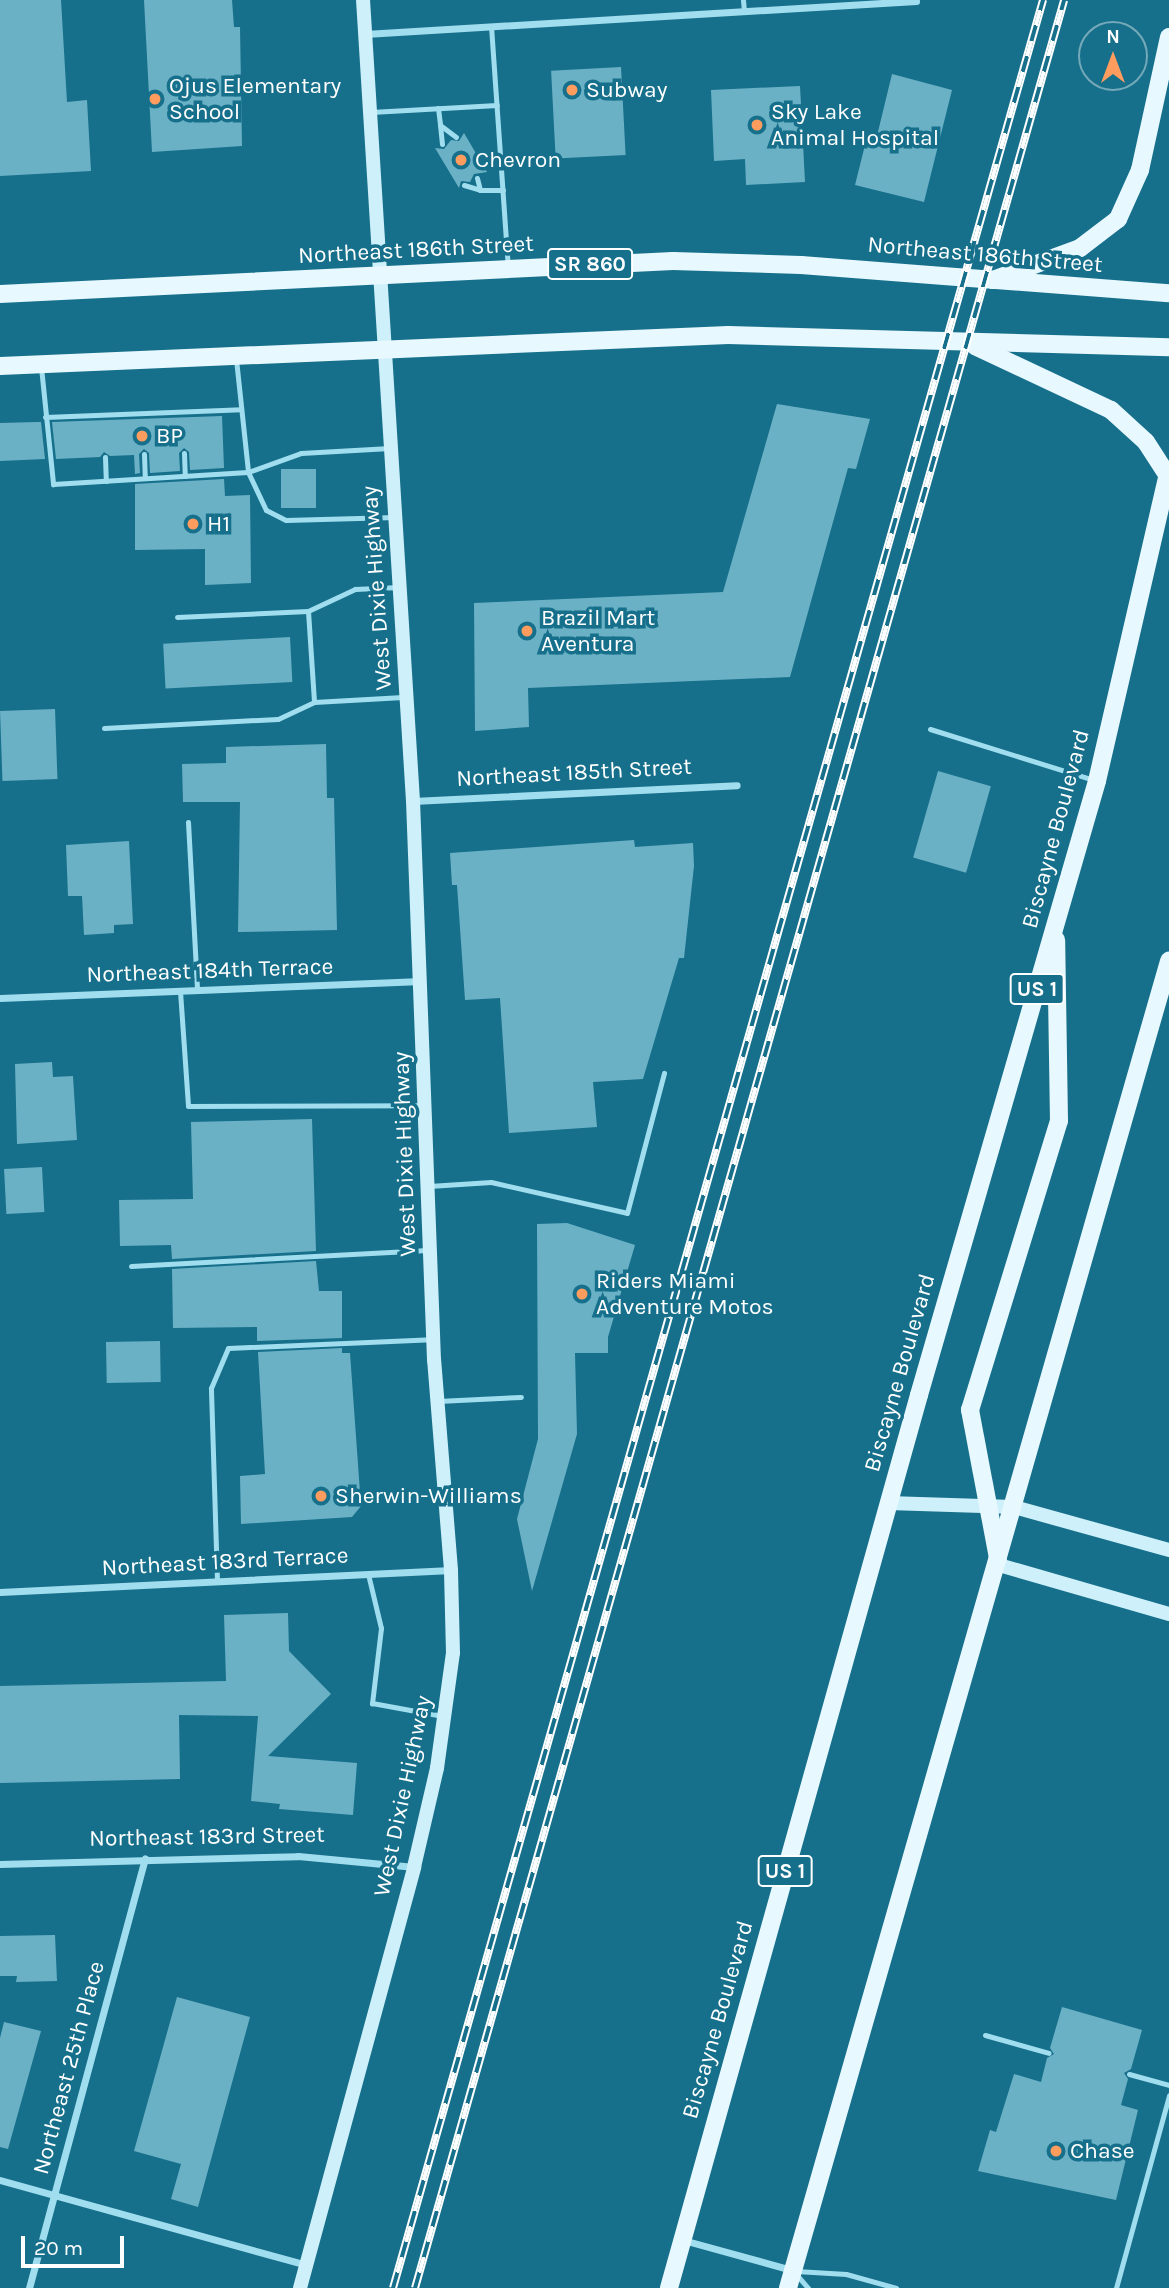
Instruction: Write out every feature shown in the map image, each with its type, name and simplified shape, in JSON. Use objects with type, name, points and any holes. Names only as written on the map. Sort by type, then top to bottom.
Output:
[{"type":"main road","points":[[986,282],[1080,248],[1118,219],[1140,170],[1169,37]]},
{"type":"main road","name":"Northeast 186th Street","points":[[0,294],[508,268],[729,261],[986,282],[1169,293]]},
{"type":"main road","points":[[0,366],[728,335],[1169,346]]},
{"type":"main road","points":[[969,343],[1111,410],[1146,442],[1168,473]]},
{"type":"main road","name":"Biscayne Boulevard","points":[[669,2288],[888,1503],[1097,781],[1168,473]]},
{"type":"main road","points":[[999,1565],[970,1410],[1059,1121],[1056,922]]},
{"type":"main road","points":[[791,2279],[999,1565],[1169,961]]},
{"type":"street","name":"West Dixie Highway","points":[[300,2288],[414,1867],[445,1716],[453,1653],[451,1570],[434,1339],[423,981],[363,0]]},
{"type":"street","points":[[364,34],[916,1]]},
{"type":"street","name":"Northeast 185th Street","points":[[413,801],[737,785]]},
{"type":"street","name":"Northeast 184th Terrace","points":[[0,998],[423,981]]},
{"type":"street","points":[[888,1503],[1014,1507],[1169,1550]]},
{"type":"street","points":[[999,1565],[1169,1614]]},
{"type":"street","name":"Northeast 183rd Terrace","points":[[0,1592],[451,1570]]},
{"type":"street","name":"Northeast 183rd Street","points":[[0,1864],[145,1858],[298,1856],[414,1867]]},
{"type":"street","name":"Northeast 25th Place","points":[[29,2288],[145,1858]]},
{"type":"street","points":[[0,2180],[307,2265]]},
{"type":"street","points":[[682,2240],[791,2279]]},
{"type":"lane","points":[[743,0],[744,11]]},
{"type":"lane","points":[[491,26],[508,268]]},
{"type":"lane","points":[[369,112],[497,105]]},
{"type":"lane","points":[[438,108],[442,144]]},
{"type":"lane","points":[[440,125],[456,137]]},
{"type":"lane","points":[[477,178],[480,190]]},
{"type":"lane","points":[[464,185],[480,190],[503,190]]},
{"type":"lane","points":[[236,356],[248,472],[266,510],[286,520],[395,517]]},
{"type":"lane","points":[[41,364],[53,484],[248,472],[301,453],[390,448]]},
{"type":"lane","points":[[45,418],[103,418],[241,409]]},
{"type":"lane","points":[[184,453],[185,475]]},
{"type":"lane","points":[[144,454],[145,478]]},
{"type":"lane","points":[[105,457],[106,481]]},
{"type":"lane","points":[[177,617],[308,611],[355,589],[399,587]]},
{"type":"lane","points":[[308,611],[314,702]]},
{"type":"lane","points":[[104,728],[278,719],[314,702],[407,697]]},
{"type":"lane","points":[[930,729],[1097,781]]},
{"type":"lane","points":[[188,822],[197,990]]},
{"type":"lane","points":[[180,991],[188,1106],[426,1105]]},
{"type":"lane","points":[[429,1186],[491,1182],[627,1213],[664,1073]]},
{"type":"lane","points":[[131,1266],[431,1250]]},
{"type":"lane","points":[[217,1581],[211,1388],[228,1348],[434,1339]]},
{"type":"lane","points":[[438,1401],[521,1397]]},
{"type":"lane","points":[[368,1574],[381,1628],[372,1703],[445,1716]]},
{"type":"lane","points":[[985,2035],[1049,2053]]},
{"type":"lane","points":[[1129,2074],[1169,2085]]},
{"type":"lane","points":[[1116,2288],[1169,2095]]},
{"type":"lane","points":[[791,2279],[846,2274],[896,2288]]},
{"type":"lane","points":[[791,2279],[808,2288]]},
{"type":"building","points":[[0,0],[61,0],[67,102],[87,100],[91,171],[0,176]]},
{"type":"building","points":[[144,0],[232,0],[234,27],[240,27],[242,146],[152,152]]},
{"type":"building","points":[[621,67],[626,155],[556,159],[551,71]]},
{"type":"building","points":[[892,74],[952,90],[924,202],[855,185],[867,137],[876,140]]},
{"type":"building","name":"Sky Lake Animal Hospital","points":[[800,86],[805,182],[746,185],[745,159],[714,161],[711,90]]},
{"type":"building","name":"Chevron","points":[[464,133],[487,172],[474,174],[470,182],[461,181],[459,188],[435,148],[444,149],[451,140],[459,141]]},
{"type":"building","points":[[777,404],[870,419],[856,469],[848,468],[790,677],[528,688],[529,727],[475,731],[474,603],[723,592]]},
{"type":"building","name":"BP","points":[[222,416],[224,468],[190,470],[189,452],[184,448],[179,453],[180,471],[150,473],[149,453],[144,449],[139,454],[140,473],[135,474],[134,455],[110,456],[104,452],[100,457],[56,459],[52,422]]},
{"type":"building","points":[[41,422],[45,459],[0,461],[0,423]]},
{"type":"building","points":[[281,469],[316,469],[316,508],[281,508]]},
{"type":"building","name":"H1","points":[[224,479],[225,496],[250,495],[251,583],[205,585],[205,549],[135,550],[135,484]]},
{"type":"building","points":[[290,637],[292,682],[166,689],[163,644]]},
{"type":"building","points":[[55,709],[57,779],[2,781],[0,711]]},
{"type":"building","points":[[326,744],[327,798],[334,798],[337,930],[238,932],[240,802],[183,802],[182,764],[226,763],[226,747]]},
{"type":"building","points":[[938,771],[991,786],[966,873],[913,858]]},
{"type":"building","points":[[634,840],[635,847],[693,843],[694,866],[684,958],[679,958],[643,1079],[593,1082],[597,1127],[509,1133],[500,998],[465,1000],[457,885],[452,885],[450,853]]},
{"type":"building","points":[[129,841],[133,924],[114,925],[114,933],[84,935],[82,896],[68,896],[66,845]]},
{"type":"building","points":[[52,1062],[53,1077],[73,1076],[77,1140],[17,1144],[15,1064]]},
{"type":"building","points":[[312,1119],[316,1251],[172,1259],[171,1245],[120,1246],[119,1200],[193,1199],[191,1122]]},
{"type":"building","points":[[42,1167],[44,1212],[6,1214],[4,1169]]},
{"type":"building","points":[[567,1223],[635,1245],[608,1337],[608,1353],[575,1353],[577,1434],[532,1591],[517,1519],[538,1439],[537,1224]]},
{"type":"building","points":[[316,1261],[319,1291],[342,1291],[342,1338],[257,1341],[257,1327],[173,1328],[172,1269]]},
{"type":"building","points":[[160,1341],[161,1382],[107,1383],[106,1342]]},
{"type":"building","points":[[342,1348],[342,1353],[350,1353],[361,1506],[352,1517],[241,1524],[240,1476],[265,1474],[258,1352]]},
{"type":"building","points":[[288,1613],[289,1651],[331,1694],[268,1756],[357,1763],[353,1815],[279,1809],[280,1804],[251,1801],[258,1716],[179,1715],[180,1779],[0,1783],[0,1686],[226,1681],[224,1615]]},
{"type":"building","points":[[55,1935],[57,1981],[16,1982],[17,1976],[0,1976],[0,1936]]},
{"type":"building","points":[[177,1997],[250,2017],[198,2207],[171,2199],[181,2164],[134,2151]]},
{"type":"building","name":"Chase","points":[[1062,2007],[1142,2030],[1131,2069],[1124,2073],[1128,2079],[1121,2105],[1138,2110],[1116,2200],[978,2171],[990,2130],[996,2132],[1014,2074],[1041,2082],[1047,2058],[1054,2054],[1050,2048]]},
{"type":"building","points":[[4,2022],[41,2031],[8,2149],[0,2147],[0,2038]]},
{"type":"railway","points":[[393,2288],[1043,0]]},
{"type":"railway","points":[[415,2288],[1064,0]]},
{"type":"place","name":"Subway","points":[[572,90]]},
{"type":"place","name":"Ojus Elementary School","points":[[155,99]]},
{"type":"place","name":"Sky Lake Animal Hospital","points":[[757,125]]},
{"type":"place","name":"Chevron","points":[[461,160]]},
{"type":"place","name":"BP","points":[[142,436]]},
{"type":"place","name":"H1","points":[[193,524]]},
{"type":"place","name":"Brazil Mart Aventura","points":[[527,631]]},
{"type":"place","name":"Riders Miami Adventure Motos","points":[[582,1294]]},
{"type":"place","name":"Sherwin-Williams","points":[[321,1496]]},
{"type":"place","name":"Chase","points":[[1056,2151]]}]
